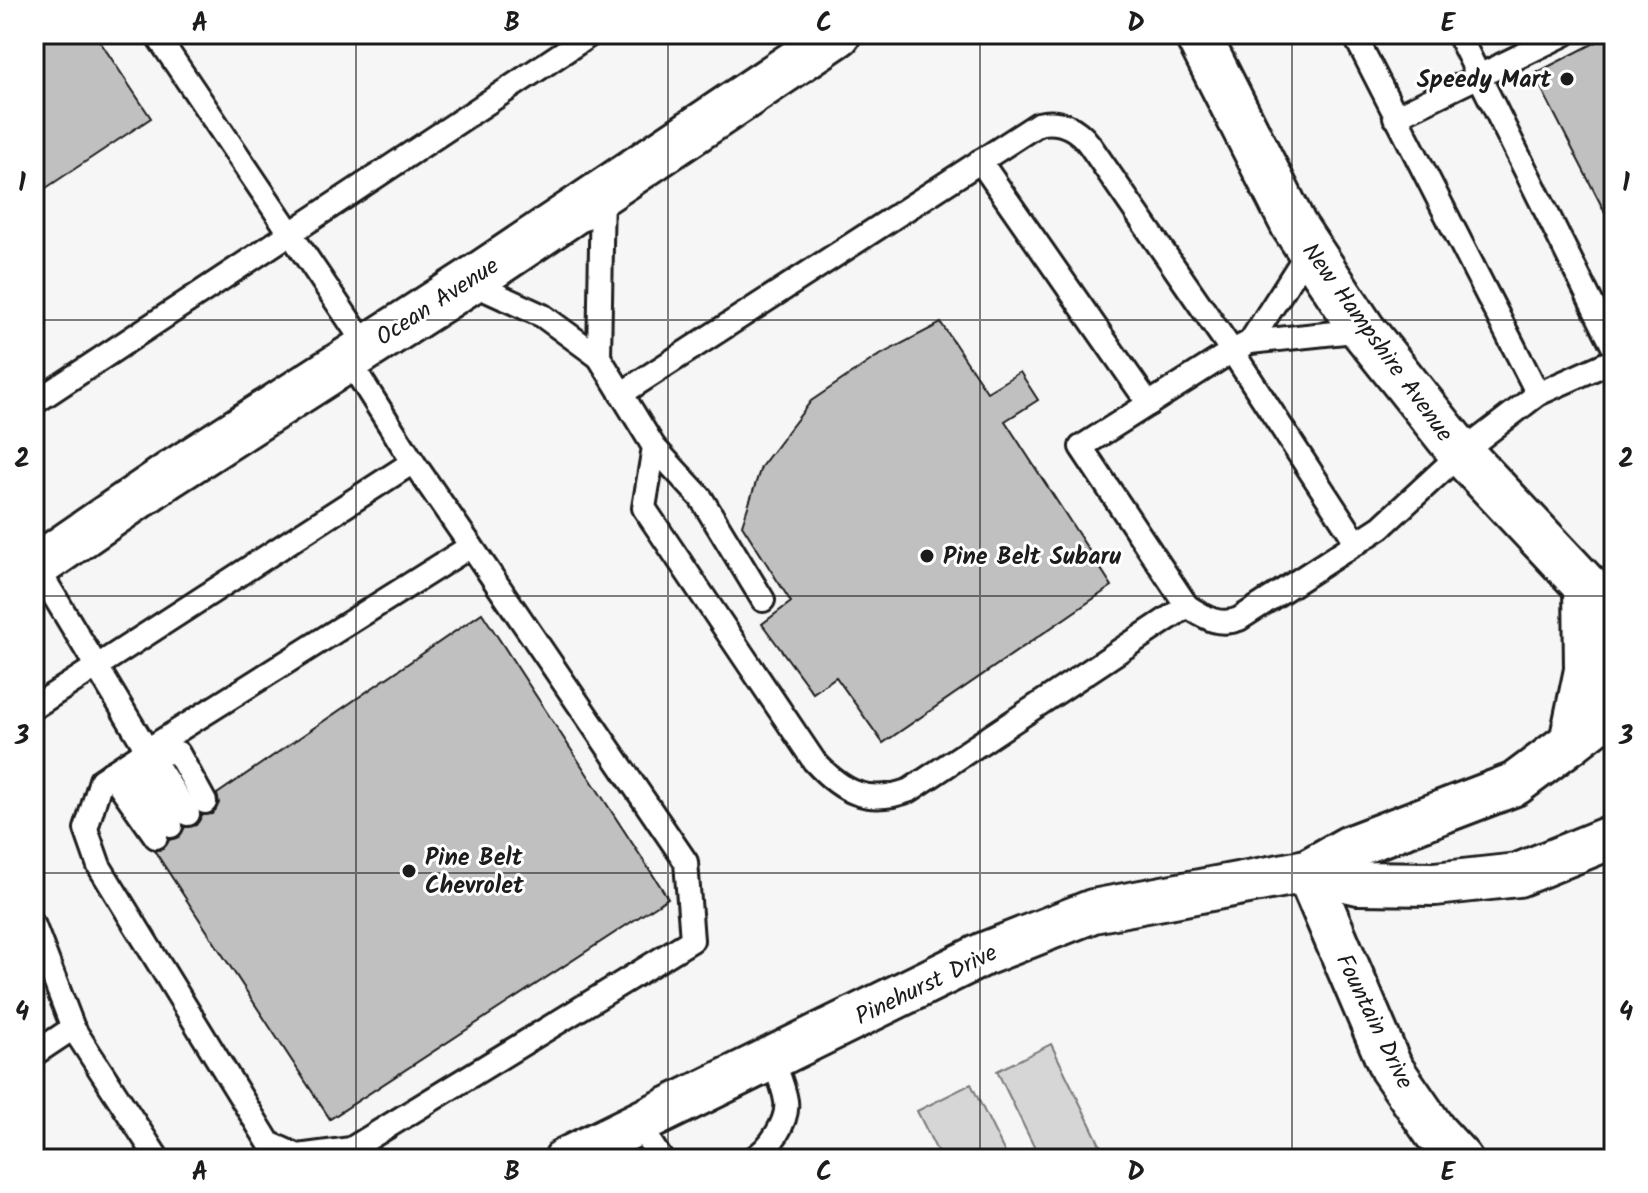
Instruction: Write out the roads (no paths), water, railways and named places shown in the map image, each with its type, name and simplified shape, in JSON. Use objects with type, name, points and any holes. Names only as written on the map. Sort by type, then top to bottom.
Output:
[{"type":"main road","name":"Ocean Avenue","points":[[35,567],[169,475],[469,282],[838,34]]},
{"type":"main road","name":"New Hampshire Avenue","points":[[1197,34],[1309,250],[1363,330],[1461,453],[1600,597]]},
{"type":"street","points":[[1571,742],[1600,597]]},
{"type":"street","name":"Pinehurst Drive","points":[[566,1159],[984,954],[1093,911],[1307,871],[1350,847],[1515,784],[1614,709]]},
{"type":"street","points":[[1392,830],[1404,883]]},
{"type":"street","name":"Pinehurst Drive","points":[[1307,871],[1359,883],[1435,884],[1518,875],[1614,836]]},
{"type":"street","name":"Fountain Drive","points":[[1307,871],[1391,1068],[1435,1132],[1460,1159]]},
{"type":"lane","points":[[156,34],[290,231],[358,353],[413,462],[471,546],[686,862],[692,940],[351,1149],[298,1156],[269,1143],[99,866],[86,829],[101,780],[471,546]]},
{"type":"lane","points":[[34,403],[591,34]]},
{"type":"lane","points":[[1354,34],[1538,394]]},
{"type":"lane","points":[[1458,34],[1614,348]]},
{"type":"lane","points":[[1395,117],[1565,34]]},
{"type":"lane","points":[[621,394],[1038,124],[1057,123],[1075,130],[1089,144],[1241,347],[1357,543]]},
{"type":"lane","points":[[980,161],[1149,404]]},
{"type":"lane","points":[[599,357],[602,191]]},
{"type":"lane","points":[[1309,250],[1241,347],[1081,447],[1187,606],[1214,623],[1229,623],[1252,612],[1381,527],[1461,453],[1538,394],[1614,360]]},
{"type":"lane","points":[[469,282],[543,316],[599,357],[654,447],[701,498],[763,600]]},
{"type":"lane","points":[[1241,347],[1363,330]]},
{"type":"lane","points":[[654,447],[644,508],[814,761],[842,788],[862,795],[895,796],[910,790],[1187,606]]},
{"type":"lane","points":[[34,707],[413,462]]},
{"type":"lane","points":[[35,567],[96,668],[137,757],[180,820],[178,753],[137,757]]},
{"type":"lane","points":[[34,926],[73,1028],[158,1159]]},
{"type":"lane","points":[[34,1054],[73,1028]]},
{"type":"lane","points":[[752,1159],[759,1155],[778,1131],[787,1104],[772,1058]]},
{"type":"lane","points":[[638,1124],[661,1159]]},
{"type":"place","name":"Speedy Mart","points":[[1567,79]]},
{"type":"place","name":"Pine Belt Subaru","points":[[927,556]]},
{"type":"place","name":"Pine Belt Chevrolet","points":[[409,871]]}]
